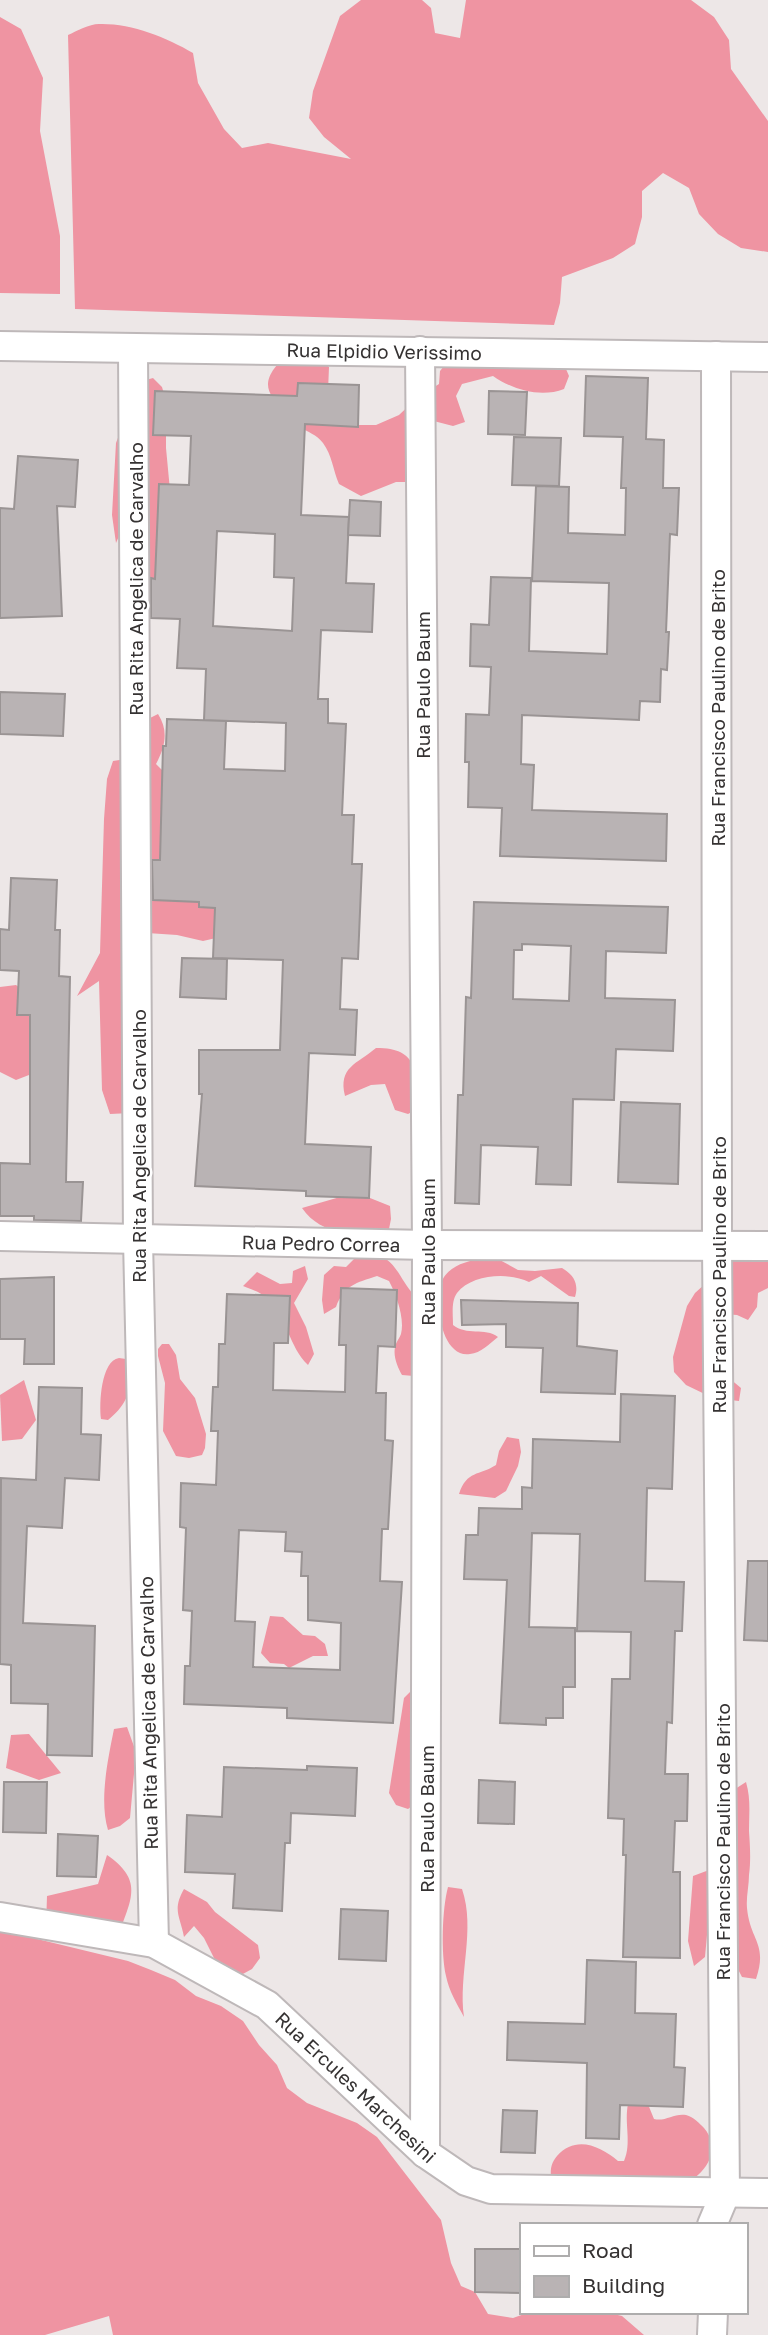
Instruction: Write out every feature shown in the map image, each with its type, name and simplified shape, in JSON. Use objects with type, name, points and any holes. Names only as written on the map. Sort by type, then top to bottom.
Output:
[{"type":"street","name":"Rua Elpidio Verissimo","points":[[0,346],[768,357]]},
{"type":"street","name":"Rua Rita Angelica de Carvalho","points":[[134,349],[138,1240],[154,1943]]},
{"type":"street","name":"Rua Paulo Baum","points":[[420,351],[427,1245],[425,2153]]},
{"type":"street","name":"Rua Francisco Paulino de Brito","points":[[716,356],[717,1246],[725,2194]]},
{"type":"street","name":"Rua Pedro Correa","points":[[0,1236],[427,1245],[768,1246]]},
{"type":"street","name":"Rua Ercules Marchesini","points":[[0,1917],[154,1943],[267,2005],[425,2153],[466,2181],[491,2189],[768,2193]]},
{"type":"street","points":[[713,2223],[725,2194]]},
{"type":"street","points":[[712,2335],[713,2314]]},
{"type":"shaded area","points":[[361,0],[422,0],[431,8],[435,33],[460,38],[466,0],[691,0],[714,17],[729,40],[731,69],[768,121],[768,252],[741,248],[718,234],[699,214],[689,188],[663,173],[642,191],[642,217],[635,244],[613,258],[562,277],[560,303],[554,325],[75,309],[68,35],[91,25],[111,24],[148,32],[171,42],[193,53],[198,83],[224,129],[242,148],[268,143],[351,159],[324,137],[309,118],[313,91],[340,16]]},
{"type":"shaded area","points":[[0,17],[21,29],[43,78],[40,131],[60,236],[60,294],[0,293]]},
{"type":"shaded area","points":[[318,359],[329,367],[327,416],[338,425],[376,425],[399,415],[417,398],[439,384],[440,371],[449,360],[556,360],[569,376],[564,389],[546,393],[518,389],[493,376],[462,384],[456,396],[465,422],[453,426],[426,419],[409,482],[396,482],[361,496],[339,484],[323,443],[296,424],[274,400],[269,389],[269,378],[277,365]]},
{"type":"shaded area","points":[[153,378],[162,387],[166,401],[166,448],[171,501],[161,603],[149,601],[140,592],[122,529],[116,543],[112,515],[116,443],[139,382]]},
{"type":"shaded area","points":[[158,714],[165,733],[162,751],[156,764],[165,773],[170,899],[208,903],[220,900],[216,938],[203,941],[177,935],[132,932],[131,1113],[110,1114],[102,1090],[99,981],[77,996],[100,953],[107,779],[113,761],[126,759],[146,720]]},
{"type":"shaded area","points":[[16,985],[37,1001],[42,1070],[16,1080],[0,1072],[0,987]]},
{"type":"shaded area","points":[[376,1048],[401,1052],[408,1057],[415,1073],[421,1107],[408,1114],[395,1110],[385,1084],[371,1085],[345,1096],[344,1079],[347,1072]]},
{"type":"shaded area","points":[[365,1196],[390,1206],[388,1234],[340,1232],[330,1229],[310,1218],[302,1208],[340,1197]]},
{"type":"shaded area","points":[[768,1249],[768,1288],[758,1293],[757,1307],[748,1320],[737,1315],[723,1314],[729,1378],[741,1388],[739,1401],[713,1398],[686,1385],[674,1372],[673,1357],[687,1306],[695,1293],[737,1255]]},
{"type":"shaded area","points":[[367,1252],[377,1254],[390,1262],[414,1295],[414,1376],[402,1375],[396,1360],[395,1348],[401,1334],[402,1321],[389,1281],[377,1276],[357,1283],[347,1289],[336,1307],[324,1314],[324,1275],[334,1266],[346,1267]]},
{"type":"shaded area","points":[[483,1258],[498,1259],[518,1270],[562,1268],[574,1280],[575,1297],[569,1296],[541,1276],[529,1282],[501,1276],[472,1282],[455,1296],[453,1325],[498,1337],[478,1352],[460,1353],[445,1337],[441,1324],[440,1286],[452,1269]]},
{"type":"shaded area","points":[[305,1266],[308,1279],[294,1303],[306,1327],[314,1354],[308,1365],[296,1350],[274,1306],[263,1295],[243,1286],[257,1272],[280,1284],[292,1283],[293,1271]]},
{"type":"shaded area","points":[[162,1344],[169,1344],[176,1355],[180,1379],[195,1398],[206,1434],[202,1455],[189,1458],[176,1456],[163,1431],[165,1383],[158,1356],[158,1349]]},
{"type":"shaded area","points":[[126,1359],[131,1364],[127,1395],[121,1407],[108,1420],[101,1419],[100,1403],[105,1374],[113,1361]]},
{"type":"shaded area","points":[[24,1380],[36,1420],[22,1439],[2,1441],[0,1395]]},
{"type":"shaded area","points":[[507,1437],[519,1439],[521,1452],[518,1466],[506,1491],[495,1498],[459,1494],[470,1477],[496,1465],[499,1451]]},
{"type":"shaded area","points":[[270,1616],[283,1617],[303,1635],[315,1636],[325,1644],[328,1656],[313,1656],[289,1668],[284,1664],[270,1663],[261,1653]]},
{"type":"shaded area","points":[[413,1689],[422,1799],[408,1809],[396,1805],[389,1793],[404,1698]]},
{"type":"shaded area","points":[[127,1727],[136,1752],[130,1818],[120,1826],[108,1830],[104,1793],[109,1753],[114,1729]]},
{"type":"shaded area","points":[[29,1734],[61,1773],[39,1780],[6,1768],[11,1735]]},
{"type":"shaded area","points":[[746,1782],[750,1853],[747,1908],[759,1949],[756,1979],[742,1977],[709,1913],[705,1957],[694,1966],[688,1941],[693,1876],[717,1867],[732,1791]]},
{"type":"shaded area","points":[[107,1855],[126,1873],[130,1881],[128,1910],[119,1933],[46,1928],[47,1896],[98,1884]]},
{"type":"shaded area","points":[[448,1887],[462,1889],[466,1905],[464,2017],[449,1987],[444,1967],[443,1919]]},
{"type":"shaded area","points":[[184,1889],[207,1902],[215,1912],[258,1945],[260,1958],[252,1969],[241,1975],[217,1964],[204,1938],[194,1926],[184,1937],[178,1902]]},
{"type":"shaded area","points":[[0,1930],[128,1961],[175,1980],[196,1996],[221,2006],[243,2021],[277,2065],[287,2088],[307,2103],[357,2123],[377,2137],[441,2220],[451,2263],[461,2286],[475,2292],[488,2314],[513,2318],[524,2314],[614,2314],[622,2316],[644,2335],[113,2335],[109,2316],[45,2335],[0,2335]]},
{"type":"shaded area","points":[[645,2097],[654,2119],[686,2115],[694,2119],[709,2135],[711,2156],[698,2175],[692,2180],[551,2176],[555,2158],[564,2150],[580,2144],[596,2147],[618,2161],[624,2161],[628,2104]]},
{"type":"building","points":[[586,376],[648,378],[646,439],[664,440],[663,488],[679,488],[677,535],[670,534],[667,670],[661,669],[660,702],[640,701],[639,720],[522,715],[521,764],[534,765],[532,810],[667,814],[666,861],[500,856],[502,808],[468,807],[466,714],[489,715],[491,667],[470,666],[471,624],[489,625],[491,577],[531,578],[529,651],[607,654],[609,583],[532,581],[536,486],[569,487],[568,533],[625,535],[626,488],[621,488],[623,437],[584,436]]},
{"type":"building","points":[[298,383],[359,385],[358,427],[305,424],[301,515],[349,517],[346,583],[374,584],[372,632],[321,630],[318,699],[328,699],[328,723],[346,724],[342,815],[354,815],[352,864],[362,864],[358,959],[342,958],[340,1009],[357,1010],[355,1055],[309,1053],[305,1144],[371,1147],[369,1198],[306,1196],[306,1191],[195,1186],[202,1094],[199,1094],[199,1050],[280,1050],[283,960],[213,958],[215,908],[199,907],[199,902],[153,900],[152,860],[160,860],[163,746],[166,746],[167,719],[226,721],[224,769],[285,771],[286,723],[204,720],[206,669],[177,668],[180,619],[151,618],[151,578],[155,579],[159,484],[189,485],[191,436],[153,435],[155,391],[297,396]],"holes":[[[217,531],[275,534],[274,577],[294,578],[292,631],[213,626]]]},
{"type":"building","points":[[489,391],[527,392],[525,435],[488,434]]},
{"type":"building","points":[[514,437],[561,438],[559,486],[512,485]]},
{"type":"building","points":[[18,456],[78,460],[75,507],[57,506],[62,616],[0,618],[0,508],[14,509]]},
{"type":"building","points":[[350,500],[381,502],[380,536],[348,535]]},
{"type":"building","points":[[0,692],[65,694],[63,736],[0,734]]},
{"type":"building","points":[[11,878],[57,880],[55,930],[60,930],[59,976],[70,977],[66,1182],[83,1182],[81,1221],[0,1216],[0,1163],[30,1164],[30,1015],[17,1015],[19,971],[0,970],[0,929],[9,930]]},
{"type":"building","points":[[474,902],[668,907],[666,953],[606,951],[605,998],[675,1000],[673,1051],[616,1049],[614,1100],[573,1099],[571,1185],[536,1184],[538,1147],[481,1145],[479,1204],[455,1203],[458,1095],[463,1095],[466,997],[471,998]],"holes":[[[522,944],[571,946],[569,1001],[513,999],[514,950],[522,950]]]},
{"type":"building","points":[[182,958],[227,959],[226,999],[180,997]]},
{"type":"building","points":[[621,1102],[680,1104],[678,1184],[618,1182]]},
{"type":"building","points":[[54,1277],[54,1364],[24,1364],[25,1339],[0,1339],[0,1279]]},
{"type":"building","points":[[341,1288],[397,1290],[395,1347],[378,1346],[376,1393],[386,1393],[385,1440],[393,1441],[388,1529],[382,1529],[380,1581],[402,1582],[393,1723],[287,1718],[287,1708],[184,1704],[185,1666],[190,1666],[192,1611],[183,1610],[186,1528],[180,1527],[181,1483],[216,1485],[218,1431],[211,1431],[213,1387],[218,1387],[219,1344],[225,1344],[227,1294],[290,1296],[288,1343],[274,1343],[273,1390],[345,1392],[346,1345],[339,1345]],"holes":[[[239,1530],[286,1532],[285,1551],[302,1552],[301,1576],[308,1576],[308,1620],[341,1623],[340,1670],[253,1667],[255,1622],[235,1621]]]},
{"type":"building","points":[[461,1300],[578,1303],[577,1346],[617,1351],[615,1394],[541,1392],[543,1348],[506,1347],[506,1324],[462,1325]]},
{"type":"building","points":[[39,1387],[82,1388],[81,1434],[101,1435],[99,1480],[65,1478],[62,1528],[27,1526],[23,1623],[95,1626],[92,1756],[47,1755],[48,1704],[11,1703],[11,1665],[0,1664],[1,1478],[36,1480]]},
{"type":"building","points":[[621,1394],[675,1396],[672,1489],[647,1488],[645,1581],[684,1582],[682,1631],[675,1631],[672,1723],[667,1722],[665,1774],[688,1774],[687,1821],[675,1821],[673,1872],[680,1872],[680,1958],[623,1957],[626,1855],[623,1855],[624,1819],[608,1818],[612,1679],[630,1679],[631,1632],[577,1631],[580,1534],[532,1533],[529,1627],[575,1628],[575,1687],[563,1687],[563,1718],[546,1718],[546,1725],[500,1723],[507,1580],[464,1579],[466,1535],[478,1535],[479,1508],[522,1509],[522,1487],[532,1488],[533,1439],[620,1442]]},
{"type":"building","points":[[748,1561],[768,1561],[768,1641],[744,1640]]},
{"type":"building","points":[[307,1766],[357,1768],[355,1816],[291,1813],[290,1843],[285,1843],[282,1911],[233,1908],[235,1874],[185,1872],[187,1815],[222,1817],[224,1767],[307,1770]]},
{"type":"building","points":[[479,1780],[515,1782],[514,1824],[478,1823]]},
{"type":"building","points":[[4,1782],[47,1782],[46,1833],[3,1832]]},
{"type":"building","points":[[58,1834],[98,1836],[96,1877],[57,1876]]},
{"type":"building","points":[[341,1909],[388,1911],[386,1961],[339,1959]]},
{"type":"building","points":[[587,1960],[636,1962],[635,2013],[676,2014],[674,2067],[685,2068],[683,2107],[620,2105],[619,2139],[586,2138],[587,2063],[507,2060],[508,2022],[585,2024]]},
{"type":"building","points":[[503,2110],[537,2111],[535,2153],[501,2152]]},
{"type":"building","points":[[475,2249],[520,2249],[520,2293],[475,2292]]}]
